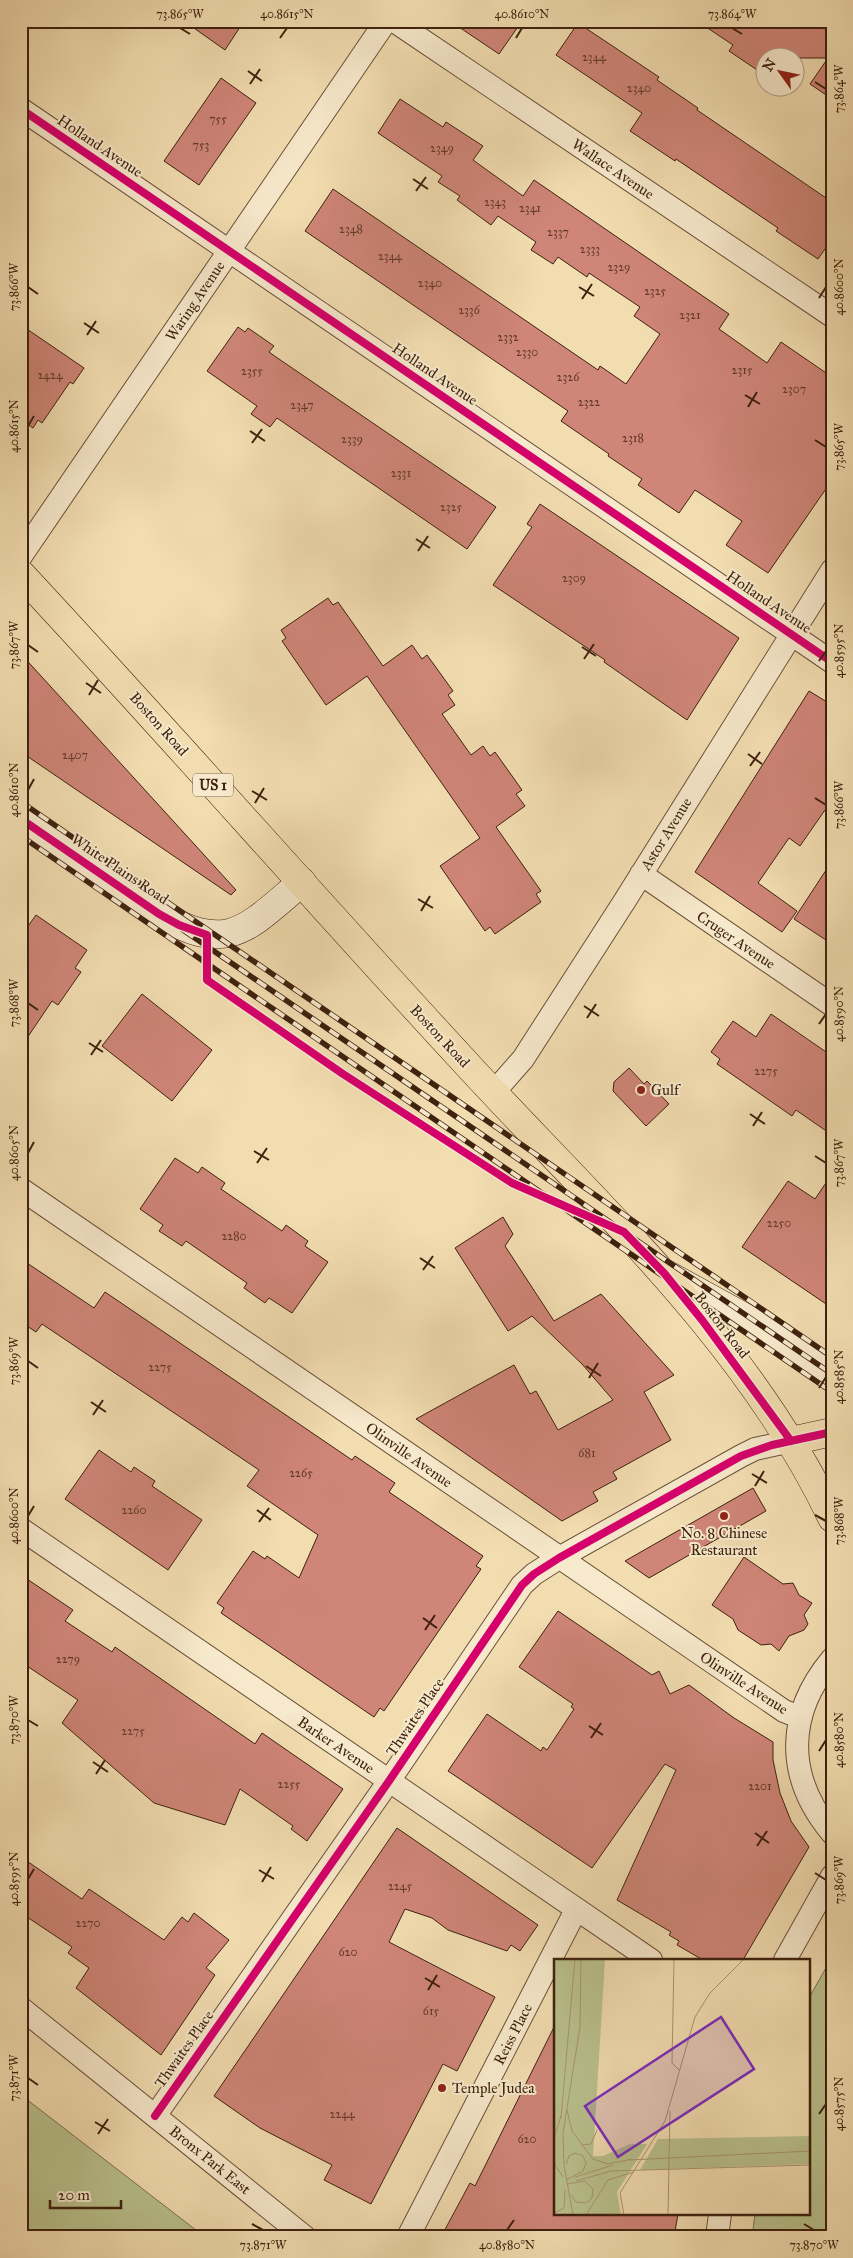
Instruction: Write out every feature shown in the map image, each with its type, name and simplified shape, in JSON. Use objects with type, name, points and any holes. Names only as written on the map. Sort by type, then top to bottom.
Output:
[{"type":"main road","name":"Boston Road","points":[[21,574],[493,1093],[664,1273],[726,1352],[791,1441],[832,1518]]},
{"type":"main road","name":"White Plains Road","points":[[21,819],[164,916],[179,925],[207,935],[229,934],[247,927],[302,882]]},
{"type":"main road","points":[[664,1273],[775,1334],[832,1373]]},
{"type":"main road","points":[[791,1441],[832,1432]]},
{"type":"street","name":"Waring Avenue","points":[[21,556],[386,21]]},
{"type":"street","name":"Wallace Avenue","points":[[394,21],[832,316]]},
{"type":"street","name":"Holland Avenue","points":[[21,109],[832,662]]},
{"type":"street","name":"Astor Avenue","points":[[493,1093],[521,1063],[832,570]]},
{"type":"street","name":"Cruger Avenue","points":[[641,874],[832,1005]]},
{"type":"street","name":"Olinville Avenue","points":[[21,1189],[558,1558],[784,1711],[799,1718]]},
{"type":"street","name":"Thwaites Place","points":[[155,2116],[389,1781],[514,1593],[534,1574],[558,1558],[741,1456],[764,1447],[791,1441]]},
{"type":"street","name":"Barker Avenue","points":[[21,1529],[650,1959]]},
{"type":"street","points":[[832,1659],[809,1691],[799,1718],[797,1749],[802,1780],[815,1810],[832,1832]]},
{"type":"street","points":[[786,1959],[832,1876]]},
{"type":"street","name":"Reiss Place","points":[[408,2237],[576,1910]]},
{"type":"street","name":"Bronx Park East","points":[[21,2008],[305,2237]]},
{"type":"street","points":[[717,2237],[720,2216]]},
{"type":"green space","points":[[832,1957],[832,2237],[752,2237],[755,2216],[810,2216],[810,1996]]},
{"type":"green space","points":[[21,2095],[205,2237],[21,2237]]},
{"type":"building","points":[[184,21],[244,21],[225,50]]},
{"type":"building","points":[[450,21],[522,21],[499,54]]},
{"type":"building","points":[[697,21],[816,21],[832,32],[832,99],[810,84],[828,58],[806,58],[806,48],[756,48],[756,69],[729,51],[733,45]]},
{"type":"building","points":[[578,23],[659,77],[657,80],[698,108],[697,110],[832,202],[832,239],[818,259],[776,231],[778,228],[676,159],[675,161],[630,131],[642,113],[556,55]]},
{"type":"building","points":[[221,78],[256,103],[199,185],[164,161]]},
{"type":"building","points":[[400,99],[443,127],[446,122],[483,146],[473,160],[523,196],[534,180],[729,314],[719,329],[767,363],[781,342],[832,377],[832,480],[768,573],[726,545],[742,521],[695,490],[679,513],[638,485],[642,479],[561,421],[568,411],[305,231],[333,189],[598,370],[600,366],[626,384],[660,334],[634,316],[640,307],[589,273],[587,277],[558,257],[553,264],[531,250],[536,242],[498,216],[491,225],[457,200],[460,196],[438,182],[442,176],[378,133]]},
{"type":"building","points":[[21,325],[84,368],[73,384],[70,382],[42,423],[38,420],[33,428],[21,420]]},
{"type":"building","points":[[238,327],[245,332],[248,328],[274,346],[269,352],[496,507],[467,549],[277,418],[270,427],[251,414],[257,406],[207,371]]},
{"type":"building","points":[[540,504],[739,638],[687,720],[604,662],[605,660],[493,585],[532,527],[527,524]]},
{"type":"building","points":[[328,598],[333,605],[338,602],[383,666],[412,645],[422,659],[427,655],[453,691],[448,695],[455,705],[442,714],[471,755],[483,746],[490,756],[495,752],[522,790],[516,794],[525,806],[496,827],[541,891],[536,894],[541,902],[495,934],[490,927],[485,931],[440,866],[480,838],[367,676],[326,705],[282,641],[286,638],[281,630]]},
{"type":"building","points":[[21,654],[236,890],[231,895],[21,752]]},
{"type":"building","points":[[809,691],[832,705],[832,814],[825,810],[800,846],[789,838],[758,883],[797,911],[782,932],[695,872]]},
{"type":"building","points":[[832,861],[832,944],[794,919]]},
{"type":"building","points":[[36,915],[87,950],[75,968],[81,972],[58,1005],[52,1001],[21,1047],[21,936]]},
{"type":"building","points":[[142,994],[212,1050],[172,1101],[102,1046]]},
{"type":"building","points":[[771,1014],[832,1056],[832,1135],[796,1110],[792,1116],[717,1064],[720,1059],[711,1052],[733,1021],[756,1037]]},
{"type":"building","points":[[629,1068],[644,1084],[647,1081],[669,1104],[646,1126],[613,1091],[614,1082]]},
{"type":"building","points":[[175,1158],[198,1173],[202,1167],[225,1183],[221,1189],[282,1231],[286,1225],[308,1241],[305,1246],[328,1262],[292,1313],[269,1298],[265,1303],[244,1288],[247,1283],[186,1241],[182,1246],[159,1231],[163,1225],[140,1209]]},
{"type":"building","points":[[832,1174],[832,1308],[742,1247],[788,1181],[815,1199]]},
{"type":"building","points":[[503,1217],[513,1234],[505,1246],[554,1321],[601,1294],[674,1375],[644,1392],[671,1440],[613,1472],[617,1479],[593,1492],[598,1501],[562,1521],[416,1419],[514,1365],[530,1394],[536,1391],[558,1430],[613,1400],[582,1364],[532,1316],[508,1331],[455,1248]]},
{"type":"building","points":[[21,1259],[94,1308],[105,1292],[352,1460],[355,1456],[395,1483],[389,1492],[483,1556],[476,1566],[481,1569],[384,1711],[380,1708],[374,1717],[221,1613],[224,1608],[217,1603],[253,1551],[265,1559],[267,1556],[299,1578],[318,1535],[247,1486],[259,1470],[42,1324],[36,1332],[21,1322]]},
{"type":"building","points":[[99,1450],[131,1472],[134,1467],[155,1481],[152,1486],[202,1520],[168,1570],[65,1499]]},
{"type":"building","points":[[753,1488],[766,1511],[649,1578],[625,1561]]},
{"type":"building","points":[[744,1557],[783,1584],[793,1583],[799,1595],[812,1603],[804,1615],[808,1624],[804,1630],[789,1636],[779,1651],[771,1644],[761,1645],[738,1630],[733,1619],[712,1605]]},
{"type":"building","points":[[21,1575],[73,1610],[65,1621],[112,1652],[115,1647],[255,1744],[262,1733],[343,1789],[307,1841],[291,1829],[293,1826],[240,1789],[225,1825],[154,1803],[62,1723],[78,1700],[21,1662]]},
{"type":"building","points":[[558,1611],[652,1675],[659,1671],[670,1694],[689,1685],[734,1718],[773,1742],[773,1760],[780,1793],[791,1821],[809,1847],[744,1959],[701,1959],[677,1945],[679,1941],[669,1935],[671,1932],[617,1900],[676,1770],[665,1764],[592,1868],[448,1771],[487,1714],[541,1751],[543,1747],[547,1750],[574,1709],[571,1707],[573,1704],[519,1667]]},
{"type":"building","points":[[397,1828],[538,1925],[520,1951],[511,1945],[507,1951],[448,1930],[432,1918],[405,1909],[389,1942],[495,1997],[457,2071],[443,2064],[371,2204],[324,2180],[332,2165],[260,2128],[214,2096]]},
{"type":"building","points":[[21,1857],[82,1899],[89,1889],[164,1940],[182,1917],[188,1922],[194,1913],[229,1940],[206,1968],[215,1975],[161,2055],[76,1988],[89,1968],[68,1953],[72,1947],[21,1913]]},
{"type":"building","points":[[554,2027],[554,2216],[678,2216],[674,2237],[441,2237],[470,2183],[475,2186]]},
{"type":"railway","points":[[21,802],[832,1357]]},
{"type":"railway","points":[[21,819],[832,1374]]},
{"type":"railway","points":[[21,836],[832,1392]]},
{"type":"cycle path","points":[[21,109],[832,662]]},
{"type":"cycle path","points":[[21,819],[159,914],[179,925],[207,935],[207,980],[343,1074],[512,1183],[624,1232],[664,1273],[702,1320],[791,1441]]},
{"type":"cycle path","points":[[155,2116],[389,1781],[522,1585],[534,1574],[559,1558],[741,1456],[772,1445],[832,1432]]},
{"type":"place","name":"Gulf","points":[[641,1090]]},
{"type":"place","name":"No. 8 Chinese Restaurant","points":[[724,1516]]},
{"type":"place","name":"Temple Judea","points":[[442,2088]]}]
